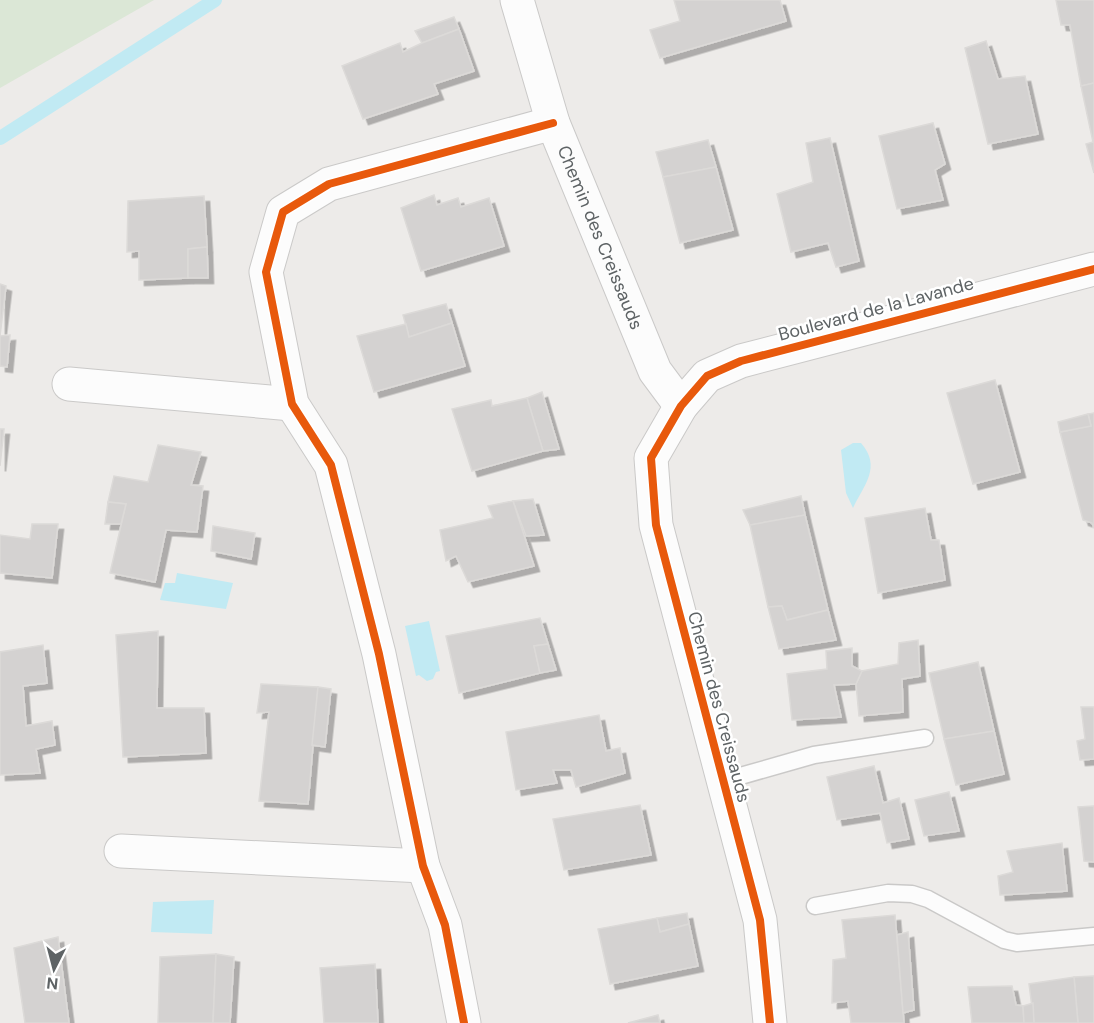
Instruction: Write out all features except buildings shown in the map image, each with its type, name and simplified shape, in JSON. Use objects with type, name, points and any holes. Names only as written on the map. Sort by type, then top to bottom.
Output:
[{"type":"street","name":"Chemin des Creissauds","points":[[517,0],[553,123],[654,371],[681,406],[651,458],[656,525],[760,920],[770,1023]]},
{"type":"street","points":[[464,1023],[445,925],[423,866],[379,654],[331,465],[292,404],[266,272],[283,212],[329,184],[553,123]]},
{"type":"street","name":"Boulevard de la Lavande","points":[[681,406],[707,376],[741,361],[1094,269]]},
{"type":"street","points":[[69,384],[292,404]]},
{"type":"street","points":[[121,851],[423,866]]},
{"type":"lane","points":[[723,781],[814,755],[925,738]]},
{"type":"lane","points":[[815,906],[888,893],[912,894],[928,899],[984,931],[1017,943],[1094,936]]},
{"type":"green space","points":[[0,0],[154,0],[0,88]]},
{"type":"water","points":[[853,443],[861,443],[867,452],[871,468],[866,484],[853,508],[846,493],[841,450]]},
{"type":"water","points":[[177,573],[233,583],[226,609],[160,600],[165,583],[175,583]]},
{"type":"water","points":[[429,621],[440,671],[436,672],[433,679],[427,681],[419,675],[416,676],[405,626]]},
{"type":"water","points":[[214,900],[212,934],[151,932],[153,902]]},
{"type":"waterway","points":[[0,138],[215,0]]},
{"type":"cycle path","points":[[464,1023],[445,925],[423,866],[379,654],[331,465],[292,404],[266,272],[283,212],[329,184],[553,123]]},
{"type":"cycle path","points":[[770,1023],[760,920],[656,525],[651,458],[681,406],[707,376],[741,361],[1094,269]]}]
